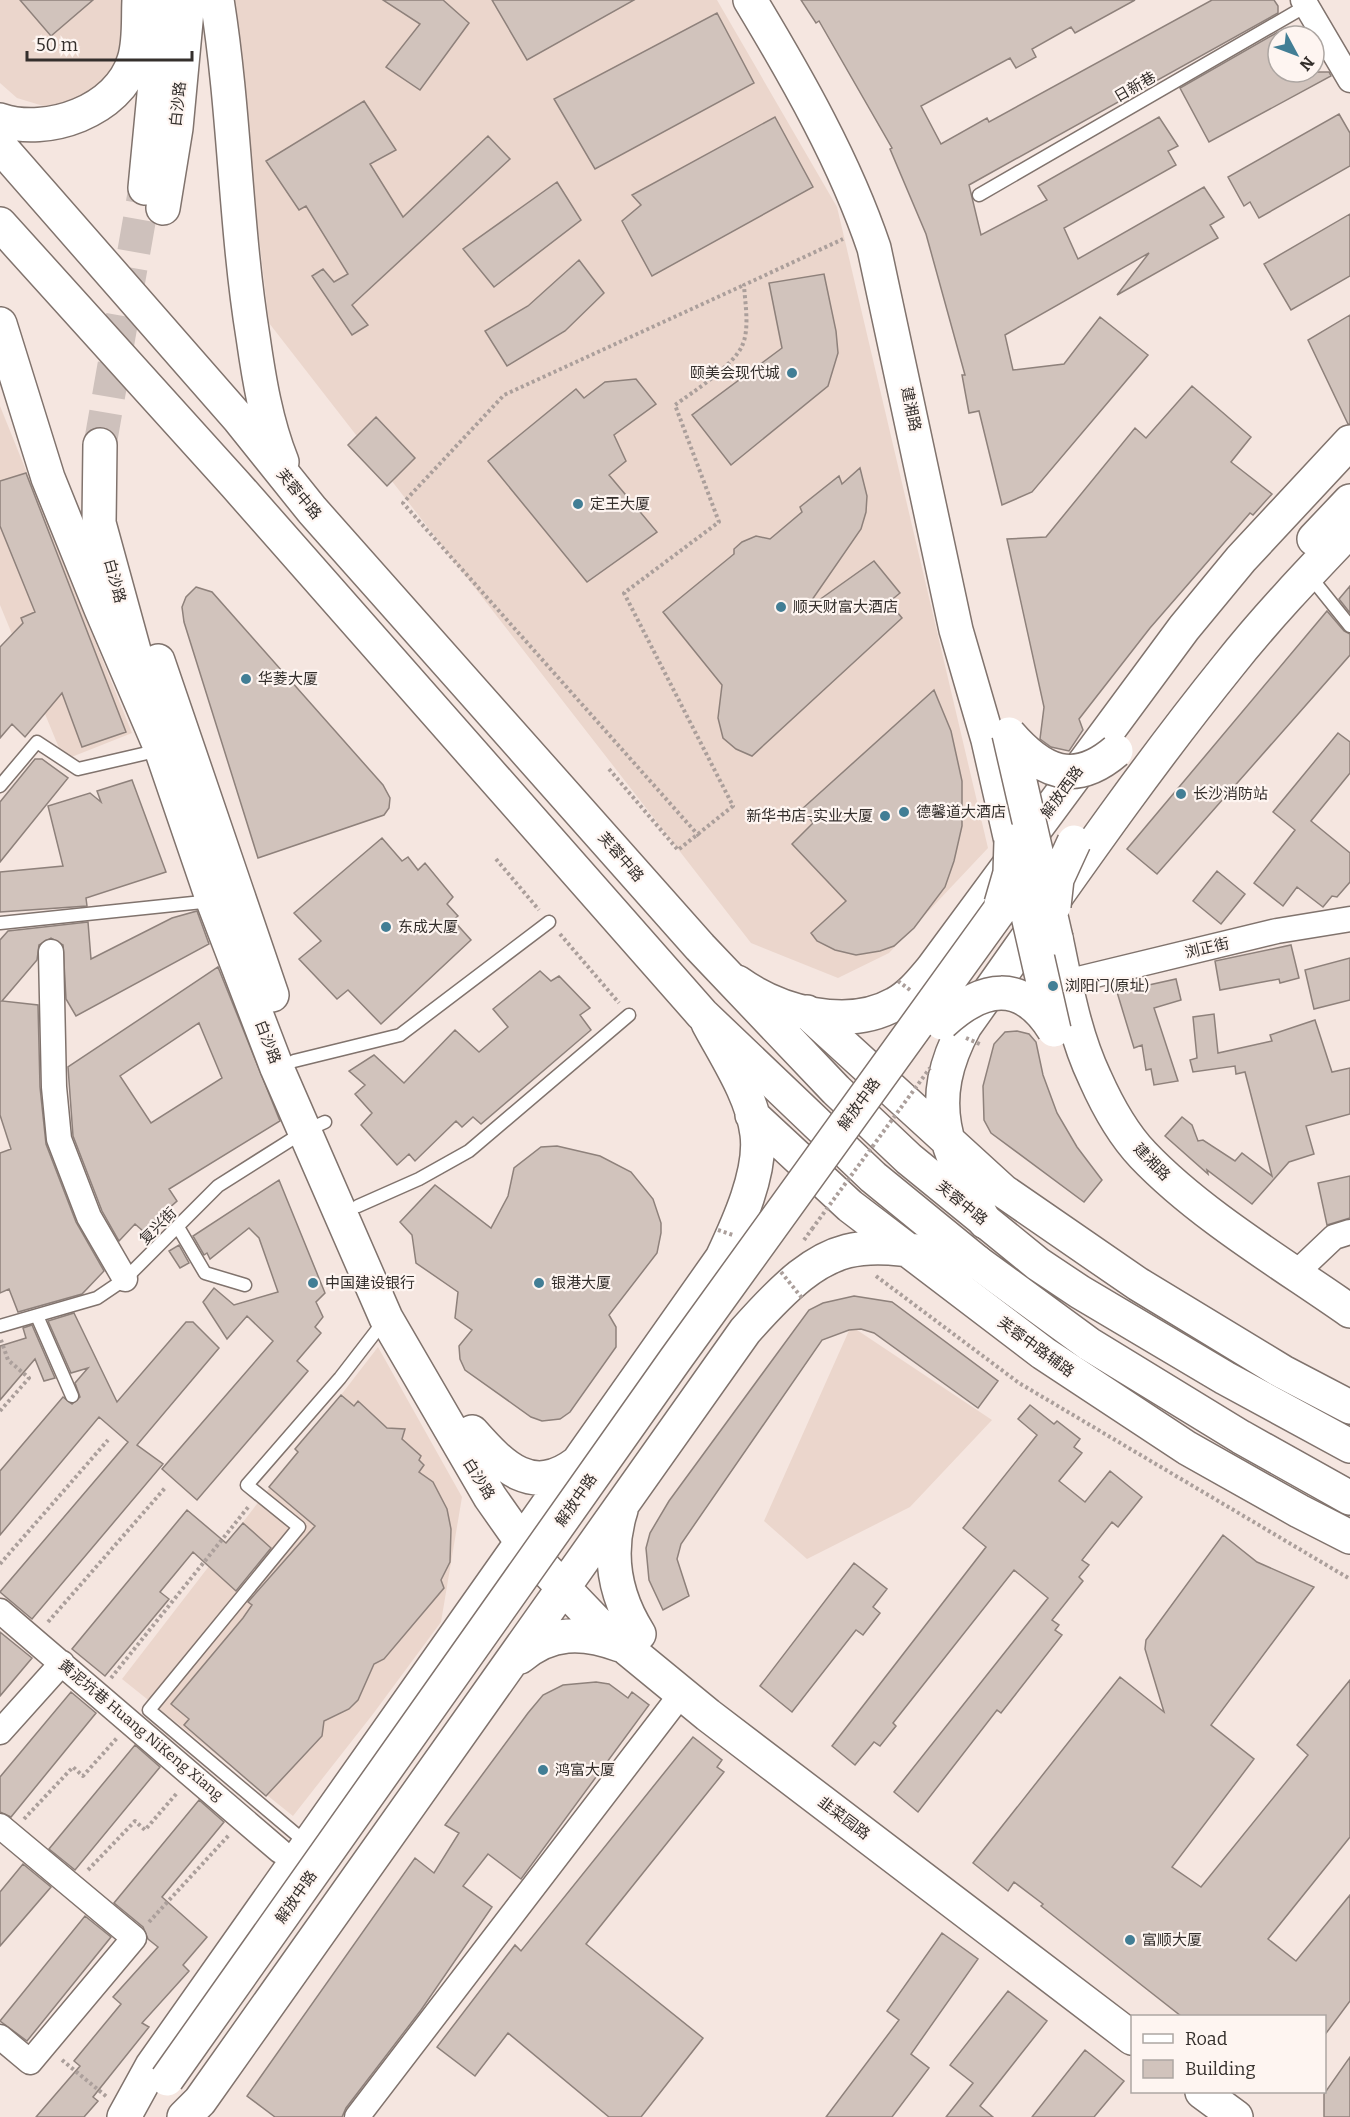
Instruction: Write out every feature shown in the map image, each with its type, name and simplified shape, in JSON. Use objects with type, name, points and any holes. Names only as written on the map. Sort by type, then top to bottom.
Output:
[{"type":"main road","points":[[0,120],[18,126],[40,126],[64,121],[105,99],[126,80],[135,59],[140,0]]},
{"type":"main road","name":"白沙路","points":[[163,0],[154,198],[176,128],[188,0]]},
{"type":"main road","points":[[217,0],[246,296],[261,389],[276,446],[291,486]]},
{"type":"main road","name":"建湘路","points":[[750,0],[812,111],[862,212],[867,228],[885,289],[957,630],[988,740],[1022,881],[1054,1030],[1063,1058],[1087,1113],[1128,1171],[1153,1194],[1350,1335]]},
{"type":"main road","name":"建湘路","points":[[775,0],[830,99],[882,203],[895,242],[977,624],[1009,734],[1022,881]]},
{"type":"main road","name":"芙蓉中路","points":[[0,146],[238,419],[291,486],[725,973],[836,1090],[909,1159],[985,1222],[1080,1292],[1292,1416],[1350,1446]]},
{"type":"main road","points":[[0,224],[235,484],[702,1014],[873,1177],[977,1262],[1098,1350],[1241,1437],[1350,1498]]},
{"type":"main road","points":[[0,324],[48,478],[96,599],[161,749]]},
{"type":"main road","name":"解放西路","points":[[725,973],[749,990],[779,1005],[807,1012],[854,1017],[875,1013],[894,1005],[918,985],[1184,628],[1241,559],[1350,442]]},
{"type":"main road","name":"白沙路","points":[[527,1534],[472,1432],[399,1314],[358,1206],[315,1126],[278,1068],[213,901],[161,749],[99,523],[109,452],[116,519],[131,588],[315,1126],[387,1318],[490,1497],[568,1580]]},
{"type":"main road","name":"解放西路","points":[[1022,881],[1199,641],[1250,580],[1350,473]]},
{"type":"main road","points":[[1056,938],[1054,894],[1062,864],[1074,842],[1214,653],[1272,584],[1350,501]]},
{"type":"main road","points":[[985,1222],[970,1195],[942,1115],[941,1094],[955,1044],[965,1026],[1228,665],[1350,530]]},
{"type":"main road","points":[[1009,734],[1033,759],[1058,771],[1088,770],[1100,765],[1116,751]]},
{"type":"main road","points":[[1056,938],[1022,881],[1074,842]]},
{"type":"main road","name":"解放中路","points":[[179,2095],[690,1372],[942,1023],[1022,881]]},
{"type":"main road","name":"解放中路","points":[[166,2117],[675,1360],[1022,881]]},
{"type":"main road","name":"建湘路","points":[[1056,938],[1078,1032],[1094,1077],[1122,1128],[1142,1154],[1202,1206],[1350,1311]]},
{"type":"main road","points":[[942,1023],[978,996],[996,992],[1036,1007],[1054,1030]]},
{"type":"main road","points":[[807,1012],[951,1146],[1003,1191],[1129,1278],[1283,1372],[1350,1407]]},
{"type":"main road","name":"解放中路","points":[[123,2112],[152,2066],[722,1258],[739,1222],[756,1160],[757,1135],[752,1114],[736,1076],[702,1014]]},
{"type":"main road","name":"芙蓉中路辅路","points":[[752,1114],[850,1206],[1043,1353],[1187,1448],[1350,1537]]},
{"type":"main road","name":"解放中路","points":[[123,2112],[179,2095],[201,2101],[745,1331],[796,1279],[826,1257],[846,1249],[872,1246],[904,1249],[977,1262]]},
{"type":"main road","points":[[472,1432],[509,1468],[533,1479],[550,1478],[577,1463]]},
{"type":"main road","points":[[484,1596],[500,1554],[501,1535],[490,1497]]},
{"type":"main road","points":[[507,1668],[526,1652],[548,1639],[563,1635],[633,1641],[617,1590],[615,1539],[624,1501]]},
{"type":"main road","name":"韭菜园路","points":[[568,1580],[602,1628],[633,1641],[720,1701],[1131,2019]]},
{"type":"main road","name":"韭菜园路","points":[[633,1641],[682,1693],[1131,2037]]},
{"type":"main road","points":[[1205,2093],[1236,2117]]},
{"type":"main road","points":[[1229,2093],[1259,2117]]},
{"type":"street","points":[[1304,3],[1350,80]]},
{"type":"street","name":"浏正街","points":[[1066,982],[1277,931],[1350,919]]},
{"type":"street","points":[[51,951],[54,1087],[58,1139],[89,1217],[125,1279]]},
{"type":"street","points":[[1296,1273],[1334,1237],[1350,1232]]},
{"type":"street","name":"黄泥坑巷 Huang NiKeng Xiang","points":[[0,1611],[245,1818],[289,1843]]},
{"type":"street","points":[[0,1732],[62,1663]]},
{"type":"street","points":[[357,2117],[682,1693]]},
{"type":"street","points":[[0,2037],[30,2062],[135,1938],[5,1830]]},
{"type":"lane","name":"日新巷","points":[[978,195],[1304,3]]},
{"type":"lane","points":[[1308,574],[1350,626]]},
{"type":"lane","points":[[0,786],[38,742],[78,769],[161,749]]},
{"type":"lane","points":[[0,923],[213,901]]},
{"type":"lane","points":[[294,1061],[400,1035],[549,921]]},
{"type":"lane","points":[[358,1206],[419,1179],[469,1151],[629,1015]]},
{"type":"lane","name":"复兴街","points":[[0,1326],[97,1298],[125,1279],[218,1186],[315,1126]]},
{"type":"lane","points":[[178,1227],[206,1274],[245,1285]]},
{"type":"lane","points":[[37,1316],[72,1396]]},
{"type":"lane","points":[[289,1843],[148,1710],[298,1527],[247,1485],[340,1378],[387,1318]]},
{"type":"path","points":[[699,836],[403,503],[504,395],[867,228]]},
{"type":"path","points":[[609,769],[678,850],[699,836],[733,806],[624,593],[719,522],[675,405],[718,373],[742,346],[746,318],[744,285]]},
{"type":"path","points":[[496,859],[629,1015]]},
{"type":"path","points":[[812,1229],[930,1068]]},
{"type":"path","points":[[782,1272],[802,1298]]},
{"type":"path","points":[[872,1273],[1019,1383],[1350,1579]]},
{"type":"path","points":[[795,1305],[811,1292]]},
{"type":"path","points":[[0,1337],[8,1360],[29,1378],[0,1411]]},
{"type":"path","points":[[0,1564],[108,1440]]},
{"type":"path","points":[[34,1639],[165,1488]]},
{"type":"path","points":[[99,1694],[259,1494]]},
{"type":"path","points":[[5,1830],[73,1767],[83,1776],[131,1721]]},
{"type":"path","points":[[72,1887],[135,1821],[145,1830],[194,1774]]},
{"type":"path","points":[[135,1938],[245,1818]]},
{"type":"path","points":[[45,2046],[123,2112]]},
{"type":"shaded area","points":[[0,0],[129,0],[119,68],[92,94],[50,108],[17,98],[0,83]]},
{"type":"shaded area","points":[[231,0],[717,0],[837,207],[988,848],[889,953],[838,978],[751,943],[269,323]]},
{"type":"shaded area","points":[[0,406],[132,733],[64,760],[0,605]]},
{"type":"shaded area","points":[[851,1326],[992,1420],[910,1507],[807,1559],[764,1521]]},
{"type":"shaded area","points":[[378,1347],[462,1497],[441,1622],[293,1816],[122,1679]]},
{"type":"building","points":[[20,0],[93,0],[51,36]]},
{"type":"building","points":[[383,0],[443,0],[469,23],[420,90],[386,67],[420,24]]},
{"type":"building","points":[[492,0],[634,0],[527,60]]},
{"type":"building","points":[[801,0],[1135,0],[1075,33],[1071,27],[1032,49],[1036,57],[1016,68],[1010,58],[921,106],[941,144],[987,118],[989,122],[1212,0],[1274,0],[1278,6],[1278,13],[969,185],[981,235],[1047,200],[1038,186],[1159,117],[1178,146],[1168,151],[1176,165],[1064,228],[1078,259],[1204,187],[1224,217],[1210,225],[1218,238],[1117,295],[1149,253],[1005,335],[1013,370],[1064,364],[1100,317],[1148,355],[1032,492],[1002,505],[979,411],[969,413],[962,375],[965,375],[926,234],[890,149],[892,148],[819,21],[816,23]]},
{"type":"building","points":[[717,13],[754,83],[595,169],[554,99]]},
{"type":"building","points":[[1266,39],[1266,84],[1316,84],[1209,142],[1180,88]]},
{"type":"building","points":[[1326,72],[1329,72],[1331,76],[1326,79]]},
{"type":"building","points":[[364,101],[396,150],[370,164],[403,217],[488,136],[510,159],[352,305],[368,325],[352,335],[312,276],[323,269],[334,282],[348,274],[306,206],[299,210],[266,161]]},
{"type":"building","points":[[1339,114],[1350,133],[1350,166],[1259,218],[1250,202],[1244,206],[1228,177]]},
{"type":"building","points":[[775,117],[813,187],[652,276],[622,221],[641,205],[632,195]]},
{"type":"building","points":[[557,182],[581,220],[494,287],[463,249]]},
{"type":"building","points":[[1350,214],[1350,276],[1291,310],[1264,264]]},
{"type":"building","points":[[579,260],[604,293],[565,331],[507,366],[485,331],[528,306]]},
{"type":"building","name":"颐美会现代城","points":[[824,274],[836,331],[838,353],[828,386],[731,465],[692,415],[782,348],[769,283]]},
{"type":"building","points":[[1350,315],[1350,424],[1348,424],[1308,340]]},
{"type":"building","name":"定王大厦","points":[[636,379],[656,404],[614,435],[626,461],[609,475],[657,532],[587,582],[488,461],[576,389],[584,398],[605,382]]},
{"type":"building","points":[[1192,386],[1251,437],[1231,462],[1272,494],[1253,515],[1250,513],[1150,628],[1079,719],[1083,730],[1069,751],[1051,747],[1040,739],[1044,707],[1007,539],[1046,537],[1135,428],[1146,438]]},
{"type":"building","points":[[376,417],[415,458],[387,486],[348,445]]},
{"type":"building","name":"顺天财富大酒店","points":[[860,468],[867,496],[866,512],[861,529],[805,610],[874,561],[900,593],[889,602],[902,618],[752,756],[736,749],[723,738],[718,718],[722,685],[663,612],[734,554],[734,549],[742,542],[756,536],[770,539],[802,512],[800,507],[839,476],[842,484]]},
{"type":"building","points":[[26,473],[126,732],[82,747],[62,693],[25,737],[12,724],[0,738],[0,647],[23,623],[21,618],[35,612],[0,526],[0,481]]},
{"type":"building","points":[[1350,586],[1350,613],[1339,599]]},
{"type":"building","points":[[196,587],[212,592],[383,785],[390,798],[389,808],[384,815],[258,858],[184,622],[182,607],[186,597]]},
{"type":"building","points":[[1327,611],[1344,631],[1350,634],[1350,655],[1157,874],[1127,849]]},
{"type":"building","name":"新华书店-实业大厦","points":[[934,690],[951,731],[962,781],[962,826],[945,887],[914,928],[894,946],[856,955],[835,950],[817,941],[811,933],[846,901],[792,844],[813,823],[802,809]]},
{"type":"building","points":[[1338,733],[1350,742],[1350,773],[1311,821],[1350,853],[1350,882],[1337,897],[1332,896],[1323,907],[1297,887],[1283,906],[1254,883],[1295,830],[1273,812]]},
{"type":"building","points":[[35,759],[42,759],[68,778],[0,862],[0,802]]},
{"type":"building","points":[[132,780],[166,872],[86,898],[87,906],[0,912],[0,872],[63,866],[48,806],[90,793],[101,802],[97,791]]},
{"type":"building","name":"东成大厦","points":[[382,838],[402,861],[408,857],[418,870],[425,863],[453,897],[447,904],[458,916],[453,920],[471,940],[381,1024],[348,990],[337,999],[299,959],[321,941],[294,913]]},
{"type":"building","points":[[1217,871],[1245,894],[1221,924],[1193,901]]},
{"type":"building","points":[[197,911],[209,944],[76,1016],[66,999],[63,945],[51,938],[39,945],[37,960],[2,1001],[38,1005],[40,1087],[46,1144],[76,1222],[104,1271],[82,1294],[18,1312],[9,1289],[0,1293],[0,1153],[11,1149],[0,1115],[0,940],[8,931],[88,922],[91,959],[172,918]]},
{"type":"building","points":[[1291,945],[1299,978],[1280,983],[1279,979],[1220,990],[1215,961]]},
{"type":"building","points":[[1350,958],[1350,1000],[1314,1009],[1305,970]]},
{"type":"building","points":[[218,967],[280,1121],[169,1189],[177,1201],[143,1231],[135,1224],[119,1241],[102,1211],[73,1136],[68,1067]],"holes":[[[199,1023],[222,1078],[151,1123],[120,1076]]]},
{"type":"building","points":[[540,971],[551,981],[559,976],[590,1008],[580,1015],[591,1030],[481,1124],[473,1117],[462,1127],[456,1121],[415,1161],[409,1154],[397,1165],[361,1125],[372,1113],[355,1094],[365,1085],[349,1071],[374,1055],[404,1083],[455,1030],[479,1052],[508,1027],[493,1009]]},
{"type":"building","points":[[1176,979],[1181,1000],[1154,1008],[1178,1081],[1154,1085],[1151,1069],[1146,1070],[1142,1045],[1134,1048],[1117,992]]},
{"type":"building","points":[[1214,1014],[1218,1053],[1272,1041],[1270,1035],[1315,1020],[1332,1072],[1350,1068],[1350,1114],[1306,1126],[1314,1154],[1289,1162],[1252,1204],[1207,1170],[1208,1174],[1165,1136],[1182,1117],[1192,1125],[1198,1141],[1203,1140],[1235,1161],[1242,1153],[1272,1176],[1245,1072],[1236,1074],[1235,1066],[1193,1072],[1190,1060],[1197,1058],[1193,1017]]},
{"type":"building","points":[[1017,1031],[1029,1034],[1036,1042],[1043,1075],[1057,1113],[1077,1147],[1102,1180],[1084,1202],[991,1133],[984,1120],[983,1086],[994,1044],[1005,1032]]},
{"type":"building","name":"银港大厦","points":[[557,1146],[600,1156],[631,1172],[653,1199],[661,1223],[661,1233],[657,1253],[609,1315],[616,1327],[616,1347],[570,1412],[560,1419],[542,1421],[531,1417],[465,1370],[460,1359],[459,1346],[472,1330],[455,1318],[458,1292],[416,1263],[412,1235],[400,1222],[435,1185],[491,1228],[508,1196],[514,1168],[541,1147]]},
{"type":"building","points":[[1350,1176],[1350,1218],[1327,1225],[1318,1183]]},
{"type":"building","points":[[279,1180],[325,1293],[316,1302],[323,1317],[315,1327],[321,1333],[297,1361],[308,1371],[197,1500],[162,1469],[273,1341],[247,1316],[227,1339],[203,1302],[214,1288],[234,1305],[278,1292],[259,1238],[249,1228],[210,1259],[207,1253],[204,1255],[193,1236]]},
{"type":"building","points":[[179,1245],[189,1263],[180,1268],[169,1251]]},
{"type":"building","points":[[854,1296],[892,1302],[998,1381],[978,1408],[874,1333],[861,1329],[849,1330],[822,1340],[681,1544],[677,1559],[689,1596],[663,1610],[649,1580],[646,1548],[650,1533],[669,1501],[809,1310],[823,1303]]},
{"type":"building","points":[[74,1313],[117,1402],[186,1322],[193,1322],[219,1348],[137,1445],[163,1464],[32,1619],[0,1592],[128,1442],[99,1417],[0,1535],[0,1471],[63,1397],[72,1404],[80,1397],[75,1383],[88,1368],[71,1373],[48,1321]]},
{"type":"building","points":[[32,1325],[55,1378],[44,1381],[35,1359],[0,1400],[0,1346],[26,1338],[23,1328]]},
{"type":"building","points":[[341,1395],[354,1406],[358,1401],[387,1428],[405,1429],[402,1439],[421,1456],[419,1460],[424,1465],[419,1472],[433,1482],[447,1509],[451,1529],[450,1562],[441,1580],[444,1588],[384,1659],[374,1664],[358,1700],[349,1709],[324,1721],[322,1736],[266,1796],[184,1725],[189,1719],[171,1704],[243,1618],[252,1605],[248,1602],[315,1526],[269,1487],[298,1452],[295,1449]]},
{"type":"building","points":[[1030,1405],[1054,1424],[1057,1421],[1080,1439],[1074,1447],[1082,1453],[1059,1481],[1085,1502],[1110,1471],[1142,1497],[1118,1527],[1112,1522],[1082,1560],[1089,1565],[1079,1577],[1083,1581],[1052,1620],[1059,1625],[1055,1630],[1062,1635],[1001,1713],[997,1710],[918,1812],[894,1792],[1048,1598],[1014,1570],[893,1723],[896,1726],[880,1746],[874,1742],[855,1765],[832,1746],[986,1547],[963,1528],[1037,1435],[1018,1419]]},
{"type":"building","points":[[187,1510],[226,1543],[243,1523],[271,1548],[236,1591],[193,1552],[160,1592],[169,1599],[105,1676],[72,1649]]},
{"type":"building","points":[[1223,1535],[1257,1562],[1314,1587],[1211,1725],[1254,1759],[1172,1867],[1201,1887],[1308,1755],[1297,1745],[1350,1680],[1350,1837],[1268,1939],[1296,1961],[1350,1895],[1350,2001],[1326,2033],[1326,2015],[1180,2015],[1041,1906],[1043,1904],[1014,1882],[1008,1891],[973,1863],[1120,1677],[1164,1712],[1145,1649],[1146,1640]]},
{"type":"building","points":[[854,1563],[887,1589],[873,1607],[880,1613],[863,1635],[856,1630],[792,1712],[760,1686]]},
{"type":"building","points":[[0,1632],[32,1658],[0,1696]]},
{"type":"building","points":[[596,1682],[609,1684],[628,1698],[632,1692],[649,1705],[521,1879],[488,1854],[463,1886],[492,1907],[421,2010],[346,2108],[342,2117],[275,2117],[247,2096],[415,1858],[434,1873],[459,1833],[445,1825],[543,1695],[563,1685]]},
{"type":"building","points":[[71,1692],[96,1713],[11,1817],[0,1812],[0,1777]]},
{"type":"building","points":[[693,1737],[722,1760],[717,1767],[724,1772],[586,1944],[703,2038],[641,2117],[609,2117],[508,2033],[475,2076],[437,2047],[515,1945],[521,1951]]},
{"type":"building","points":[[135,1745],[160,1767],[75,1870],[49,1849]]},
{"type":"building","points":[[199,1800],[224,1822],[162,1897],[207,1937],[183,1965],[189,1971],[142,2023],[149,2027],[93,2097],[98,2101],[84,2117],[36,2117],[80,2066],[74,2061],[121,2004],[113,1997],[158,1947],[148,1939],[143,1927],[114,1903]]},
{"type":"building","points":[[23,1864],[51,1887],[0,1946],[0,1892]]},
{"type":"building","points":[[85,1916],[111,1937],[27,2041],[0,2021]]},
{"type":"building","points":[[942,1933],[978,1959],[911,2054],[929,2068],[892,2117],[826,2117],[899,2020],[887,2011]]},
{"type":"building","points":[[1008,1991],[1047,2021],[980,2106],[993,2117],[946,2117],[973,2083],[950,2065]]},
{"type":"building","points":[[1085,2050],[1124,2081],[1094,2117],[1032,2117]]},
{"type":"building","points":[[1350,2057],[1350,2117],[1324,2117],[1326,2091]]},
{"type":"tunnel","points":[[100,445],[145,188]]},
{"type":"place","name":"颐美会现代城","points":[[792,373]]},
{"type":"place","name":"定王大厦","points":[[578,504]]},
{"type":"place","name":"顺天财富大酒店","points":[[781,607]]},
{"type":"place","name":"华菱大厦","points":[[246,679]]},
{"type":"place","name":"长沙消防站","points":[[1181,794]]},
{"type":"place","name":"德馨道大酒店","points":[[904,812]]},
{"type":"place","name":"新华书店-实业大厦","points":[[885,816]]},
{"type":"place","name":"东成大厦","points":[[386,927]]},
{"type":"place","name":"浏阳门(原址)","points":[[1053,986]]},
{"type":"place","name":"中国建设银行","points":[[313,1283]]},
{"type":"place","name":"银港大厦","points":[[539,1283]]},
{"type":"place","name":"鸿富大厦","points":[[543,1770]]},
{"type":"place","name":"富顺大厦","points":[[1130,1940]]}]
